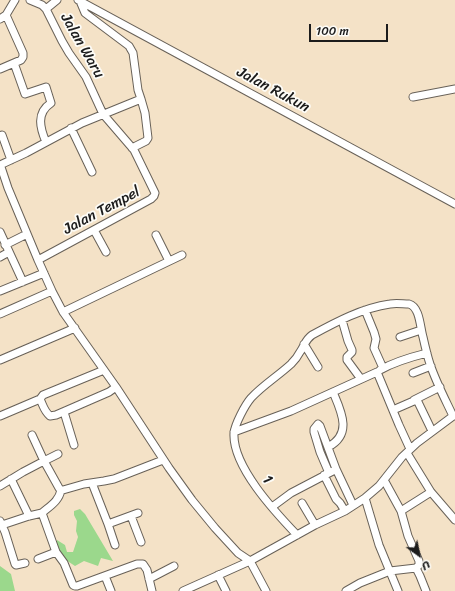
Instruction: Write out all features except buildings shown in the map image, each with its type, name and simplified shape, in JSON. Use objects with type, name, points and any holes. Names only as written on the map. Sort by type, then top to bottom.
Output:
[{"type":"street","points":[[0,69],[21,60],[23,57],[23,53],[3,17],[15,0]]},
{"type":"street","name":"Jalan Waru","points":[[30,0],[42,5],[46,9],[69,53],[86,77],[103,114]]},
{"type":"street","points":[[46,9],[57,0]]},
{"type":"street","points":[[79,1],[84,13],[129,46],[134,53],[138,90],[145,113],[148,138],[146,141],[132,148]]},
{"type":"street","name":"Jalan Rukun","points":[[79,1],[455,204]]},
{"type":"street","points":[[14,63],[25,94],[46,87],[51,103],[42,113],[41,125],[46,143]]},
{"type":"street","points":[[413,97],[455,89]]},
{"type":"street","points":[[141,99],[71,128],[46,143],[0,165],[38,260],[63,312],[116,387],[192,500],[238,553],[250,561],[266,591]]},
{"type":"street","name":"Jalan Tempel","points":[[38,260],[154,196],[155,193],[153,188],[132,148],[103,114]]},
{"type":"street","points":[[71,128],[92,172]]},
{"type":"street","points":[[2,135],[11,160]]},
{"type":"street","points":[[0,189],[8,188]]},
{"type":"street","points":[[94,230],[106,252]]},
{"type":"street","points":[[0,232],[23,282]]},
{"type":"street","points":[[6,245],[27,234]]},
{"type":"street","points":[[156,235],[169,261]]},
{"type":"street","points":[[0,257],[9,252]]},
{"type":"street","points":[[63,312],[182,255]]},
{"type":"street","points":[[0,290],[44,273]]},
{"type":"street","points":[[0,314],[52,291]]},
{"type":"street","points":[[182,591],[197,588],[218,575],[250,561],[315,525],[345,511],[365,498],[384,480],[417,442],[454,416],[426,353],[420,320],[416,310],[412,304],[390,304],[348,316],[307,338],[300,352],[291,364],[250,398],[239,416],[234,432]]},
{"type":"street","points":[[365,310],[376,339],[374,348],[380,370],[393,410],[409,451],[431,492],[455,520]]},
{"type":"street","points":[[342,320],[352,350],[347,357],[347,360],[361,379]]},
{"type":"street","points":[[0,360],[75,328]]},
{"type":"street","points":[[400,337],[421,330]]},
{"type":"street","points":[[304,344],[318,367]]},
{"type":"street","points":[[234,432],[291,411],[380,370],[426,353]]},
{"type":"street","points":[[413,373],[431,366]]},
{"type":"street","points":[[0,416],[40,398],[43,395],[104,370]]},
{"type":"street","points":[[40,398],[46,413],[50,416],[64,412],[109,392],[116,387]]},
{"type":"street","points":[[393,410],[440,387]]},
{"type":"street","points":[[328,447],[334,444],[338,439],[343,426],[342,416],[333,392]]},
{"type":"street","points":[[414,400],[418,402],[432,431]]},
{"type":"street","points":[[64,412],[74,445]]},
{"type":"street","points":[[345,511],[336,499],[313,430],[318,424],[336,469],[353,505]]},
{"type":"street","name":"1","points":[[234,432],[235,443],[242,466],[248,476],[272,507],[297,535]]},
{"type":"street","points":[[25,563],[18,565],[15,564],[1,523],[42,513],[58,499],[61,490],[44,461],[32,435]]},
{"type":"street","points":[[0,486],[58,454]]},
{"type":"street","points":[[61,490],[68,490],[78,485],[114,479],[164,460]]},
{"type":"street","points":[[272,507],[291,493],[336,469]]},
{"type":"street","points":[[11,479],[29,516]]},
{"type":"street","points":[[384,480],[401,511],[408,536],[419,561],[419,565],[416,568]]},
{"type":"street","points":[[92,483],[115,545]]},
{"type":"street","points":[[401,511],[431,492]]},
{"type":"street","points":[[365,498],[379,545],[398,591]]},
{"type":"street","points":[[302,502],[315,525]]},
{"type":"street","points":[[42,513],[56,552],[64,563],[74,588],[137,564],[141,564],[147,570],[152,591]]},
{"type":"street","points":[[108,524],[138,513]]},
{"type":"street","points":[[131,516],[141,542]]},
{"type":"street","points":[[38,559],[56,552]]},
{"type":"street","points":[[149,579],[174,566]]},
{"type":"street","points":[[350,590],[360,583],[390,571],[416,568]]},
{"type":"street","points":[[416,568],[426,591]]},
{"type":"street","points":[[218,575],[226,591]]},
{"type":"street","points":[[105,576],[111,591]]},
{"type":"green space","points":[[80,509],[85,514],[113,561],[101,558],[98,566],[84,561],[75,566],[57,551],[57,540],[65,545],[67,552],[73,552],[78,537],[76,531],[77,521],[74,511]]},
{"type":"green space","points":[[0,566],[11,574],[15,591],[0,591]]}]
